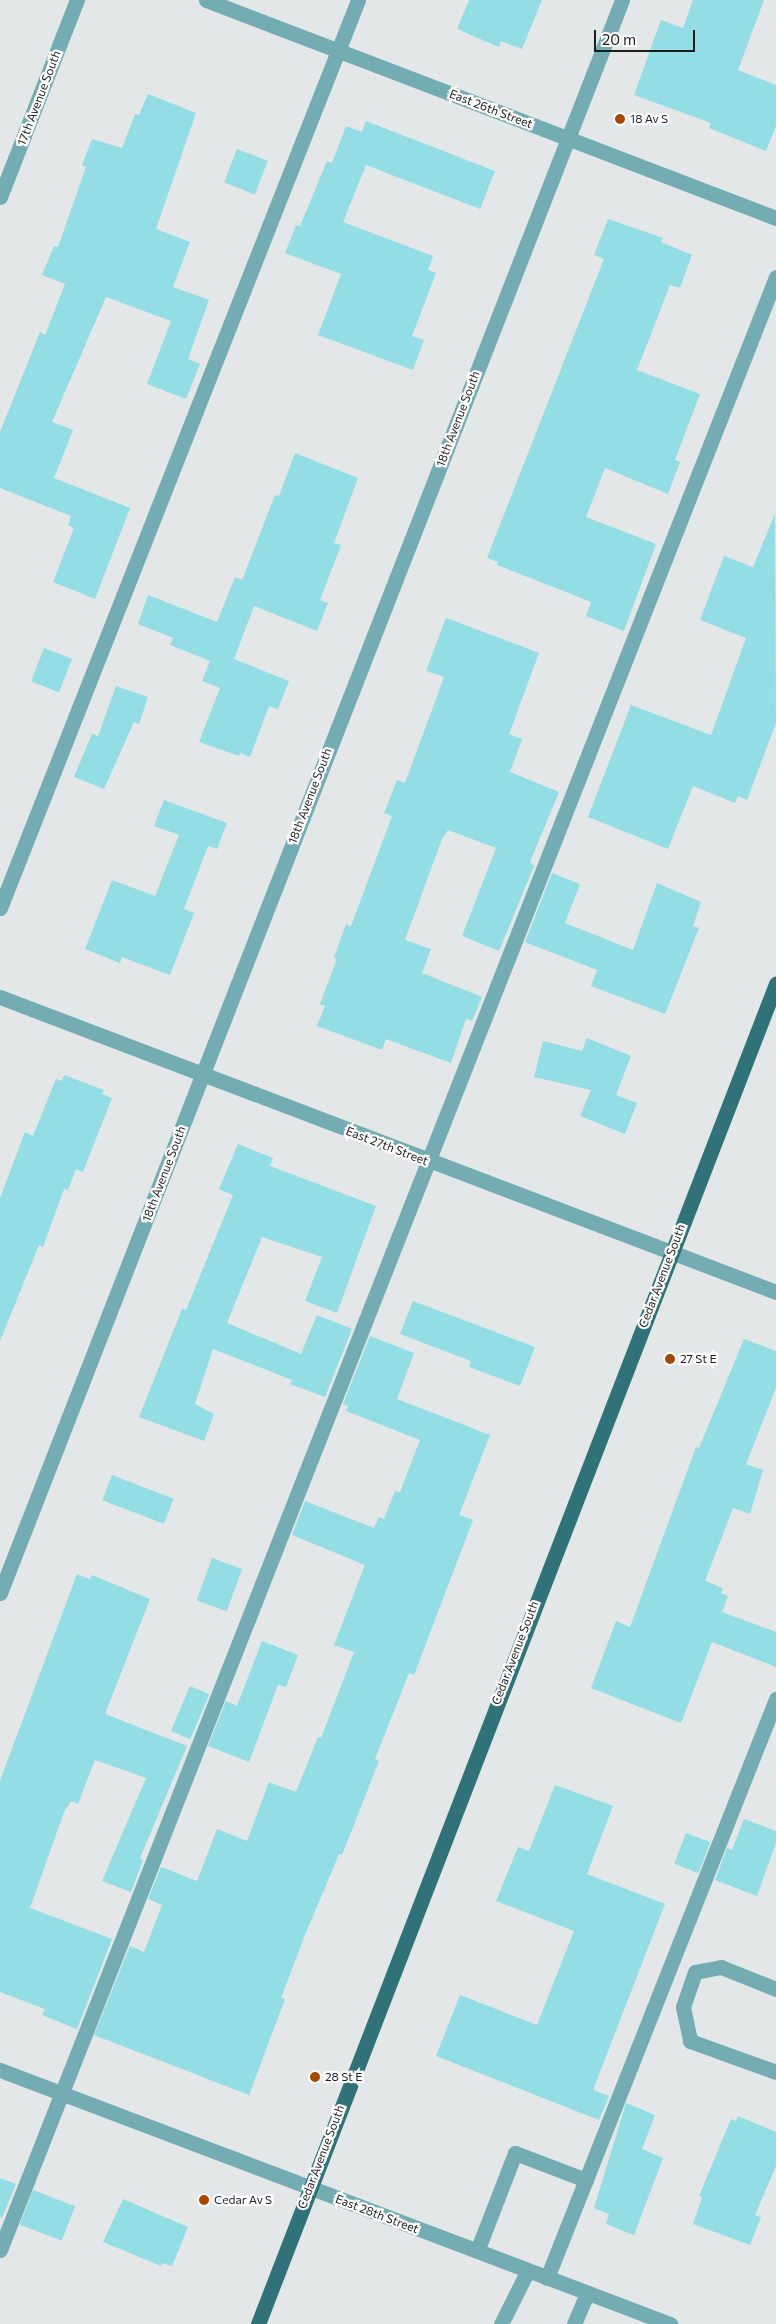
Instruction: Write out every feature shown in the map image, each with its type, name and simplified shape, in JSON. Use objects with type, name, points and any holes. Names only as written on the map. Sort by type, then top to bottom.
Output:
[{"type":"main road","name":"Cedar Avenue South","points":[[258,2324],[776,984]]},
{"type":"street","name":"17th Avenue South","points":[[0,196],[77,0]]},
{"type":"street","name":"East 26th Street","points":[[206,0],[776,218]]},
{"type":"street","points":[[0,908],[358,0]]},
{"type":"street","name":"18th Avenue South","points":[[0,1593],[622,0]]},
{"type":"street","points":[[0,2250],[776,277]]},
{"type":"street","name":"East 27th Street","points":[[0,997],[776,1292]]},
{"type":"street","points":[[547,2278],[776,1699]]},
{"type":"street","points":[[776,1989],[720,1967],[695,1972],[682,2007],[690,2041],[776,2072]]},
{"type":"street","name":"East 28th Street","points":[[0,2070],[670,2324]]},
{"type":"street","points":[[478,2252],[515,2153],[586,2180]]},
{"type":"street","points":[[501,2324],[528,2270]]},
{"type":"street","points":[[574,2324],[587,2293]]},
{"type":"building","points":[[469,0],[542,0],[522,49],[501,41],[499,47],[457,29]]},
{"type":"building","points":[[693,0],[764,0],[738,70],[776,85],[776,126],[766,151],[709,128],[711,123],[634,95],[661,20],[683,28]]},
{"type":"building","points":[[148,94],[196,113],[156,229],[190,242],[173,287],[209,300],[188,359],[200,364],[186,399],[147,384],[171,321],[106,297],[52,422],[73,430],[54,478],[130,508],[95,599],[53,582],[74,528],[68,525],[71,516],[0,488],[0,432],[40,332],[45,335],[65,284],[42,275],[54,246],[58,247],[86,167],[82,165],[92,139],[122,148],[135,114],[139,115]]},
{"type":"building","points":[[366,121],[495,171],[480,209],[366,165],[343,222],[433,256],[428,270],[436,273],[412,336],[424,340],[413,370],[318,335],[341,274],[285,253],[296,225],[300,226],[327,161],[332,163],[346,126],[362,132]]},
{"type":"building","points":[[237,149],[268,161],[255,194],[224,183]]},
{"type":"building","points":[[608,219],[663,238],[661,242],[692,255],[680,288],[670,285],[637,370],[700,394],[675,460],[680,462],[668,494],[605,468],[586,517],[656,544],[624,631],[586,616],[591,602],[497,565],[498,562],[487,558],[604,259],[594,255]]},
{"type":"building","points":[[295,453],[358,478],[334,543],[341,545],[320,600],[328,603],[317,631],[254,606],[234,659],[289,681],[278,709],[269,706],[250,757],[240,753],[239,756],[199,742],[220,688],[202,681],[210,661],[170,645],[173,638],[138,624],[148,595],[217,622],[235,577],[242,580],[275,495],[279,496]]},
{"type":"building","points":[[775,514],[776,723],[747,800],[738,796],[735,803],[693,786],[668,849],[588,817],[631,705],[711,735],[746,638],[700,620],[724,556],[753,567]]},
{"type":"building","points":[[446,618],[539,653],[509,734],[522,739],[510,772],[559,792],[530,862],[534,866],[499,951],[462,936],[496,848],[448,830],[442,839],[405,940],[431,949],[422,973],[482,997],[472,1021],[466,1019],[451,1063],[386,1039],[382,1050],[317,1026],[325,1006],[320,1004],[337,959],[334,958],[346,924],[351,926],[392,816],[384,813],[397,780],[405,783],[444,677],[426,671]]},
{"type":"building","points":[[44,648],[72,659],[59,692],[31,682]]},
{"type":"building","points":[[116,686],[148,697],[139,724],[134,722],[104,789],[74,777],[92,734],[98,736]]},
{"type":"building","points":[[164,800],[227,823],[217,849],[208,846],[184,909],[194,913],[170,975],[122,957],[120,963],[85,949],[112,880],[155,896],[179,835],[154,826]]},
{"type":"building","points":[[552,873],[580,884],[565,923],[633,950],[657,883],[701,902],[693,926],[699,928],[665,1014],[591,986],[597,970],[525,942]]},
{"type":"building","points":[[587,1038],[631,1056],[616,1095],[637,1103],[625,1134],[580,1116],[591,1090],[534,1077],[543,1041],[582,1051]]},
{"type":"building","points":[[64,1075],[104,1090],[102,1094],[112,1098],[83,1172],[76,1169],[68,1190],[64,1189],[43,1247],[39,1245],[0,1341],[0,1198],[25,1132],[33,1136],[56,1079],[62,1081]]},
{"type":"building","points":[[238,1144],[273,1158],[270,1166],[376,1206],[337,1313],[305,1301],[322,1257],[262,1237],[227,1323],[301,1354],[317,1315],[352,1329],[325,1397],[290,1384],[292,1380],[213,1349],[195,1404],[214,1414],[204,1441],[139,1417],[182,1309],[186,1310],[233,1195],[219,1189]]},
{"type":"building","points":[[413,1301],[535,1347],[520,1386],[469,1367],[471,1361],[400,1334]]},
{"type":"building","points":[[370,1336],[414,1353],[397,1399],[490,1435],[459,1515],[473,1520],[414,1675],[409,1673],[375,1759],[379,1761],[342,1855],[339,1854],[305,1935],[281,1998],[285,1999],[249,2095],[94,2035],[130,1946],[144,1952],[162,1905],[148,1899],[161,1867],[197,1881],[217,1829],[247,1841],[269,1782],[296,1792],[318,1737],[321,1738],[354,1652],[334,1645],[365,1565],[292,1535],[305,1501],[374,1528],[379,1517],[384,1519],[395,1491],[400,1492],[420,1440],[346,1411],[348,1406],[343,1404]]},
{"type":"building","points":[[744,1339],[776,1351],[776,1388],[746,1464],[763,1470],[750,1514],[733,1508],[705,1581],[723,1588],[721,1593],[728,1596],[722,1612],[776,1632],[776,1667],[712,1642],[681,1723],[591,1688],[616,1621],[630,1627],[696,1447],[699,1448]]},
{"type":"building","points":[[112,1475],[174,1499],[164,1524],[102,1500]]},
{"type":"building","points":[[212,1558],[242,1569],[227,1611],[197,1600]]},
{"type":"building","points":[[77,1574],[90,1579],[92,1575],[150,1599],[105,1714],[187,1746],[140,1858],[143,1860],[131,1892],[102,1881],[146,1778],[95,1760],[78,1804],[71,1801],[64,1812],[30,1908],[112,1939],[77,2029],[42,2015],[45,2009],[0,1992],[0,1781]]},
{"type":"building","points":[[262,1641],[298,1655],[286,1687],[278,1685],[249,1762],[208,1746],[226,1701],[237,1706]]},
{"type":"building","points":[[190,1686],[209,1694],[190,1739],[171,1731]]},
{"type":"building","points":[[555,1785],[613,1806],[587,1874],[665,1904],[593,2090],[609,2096],[599,2120],[436,2056],[460,1995],[537,2025],[574,1931],[496,1901],[518,1847],[529,1851]]},
{"type":"building","points":[[744,1819],[776,1831],[776,1843],[757,1896],[715,1880],[727,1848],[732,1850]]},
{"type":"building","points":[[686,1833],[710,1842],[698,1873],[674,1864]]},
{"type":"building","points":[[626,2103],[655,2115],[642,2149],[663,2158],[634,2235],[606,2224],[609,2214],[594,2208]]},
{"type":"building","points":[[738,2116],[776,2132],[776,2166],[755,2215],[761,2217],[750,2245],[693,2224],[702,2197],[699,2196],[731,2119],[736,2121]]},
{"type":"building","points":[[0,2178],[16,2184],[2,2218],[0,2217]]},
{"type":"building","points":[[33,2190],[75,2206],[62,2241],[20,2225]]},
{"type":"building","points":[[123,2199],[188,2227],[172,2266],[162,2263],[161,2266],[103,2242]]},
{"type":"place","name":"18 Av S","points":[[620,119]]},
{"type":"place","name":"27 St E","points":[[670,1359]]},
{"type":"place","name":"28 St E","points":[[315,2077]]},
{"type":"place","name":"Cedar Av S","points":[[204,2200]]}]
